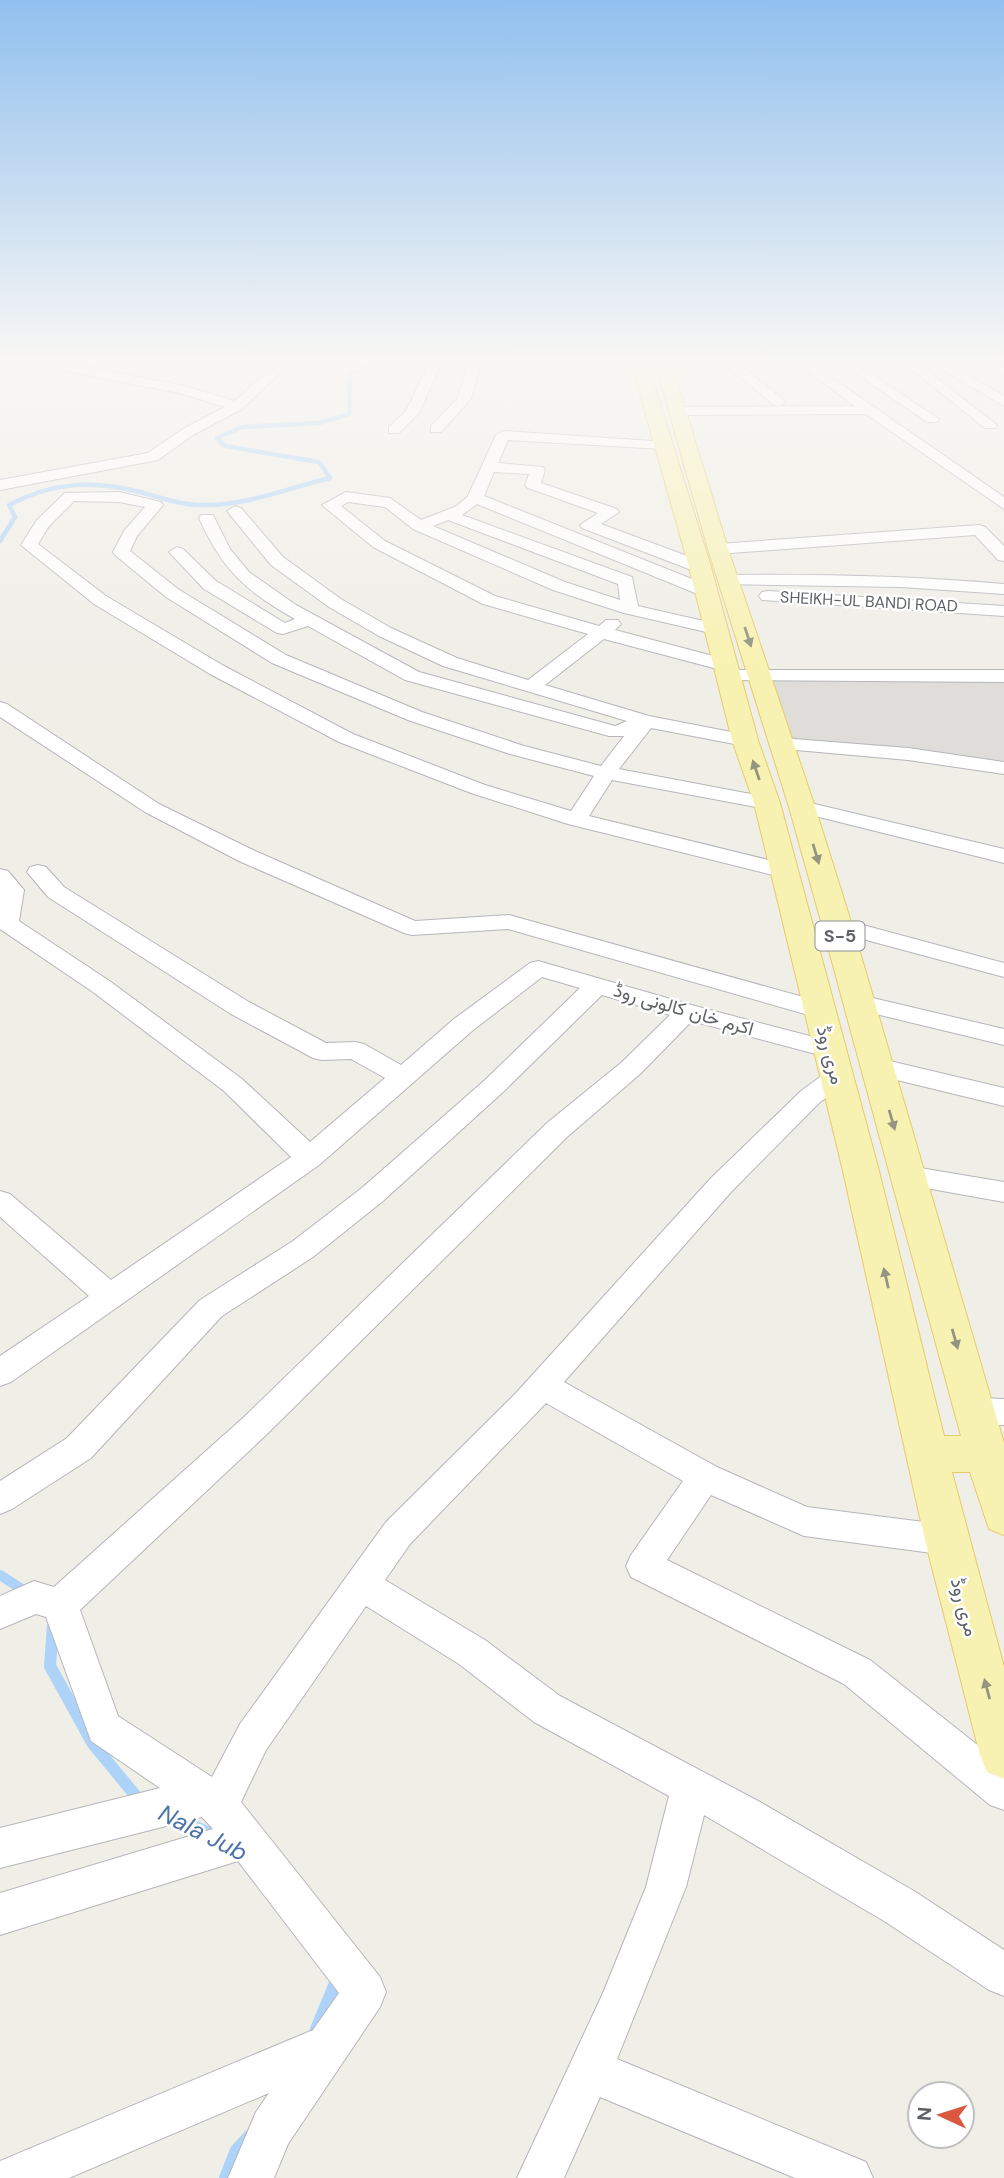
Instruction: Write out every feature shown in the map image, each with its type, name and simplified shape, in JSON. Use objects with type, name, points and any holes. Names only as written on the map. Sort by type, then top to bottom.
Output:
[{"type":"main road","name":"مری روڈ","points":[[670,464],[760,675],[802,807],[908,1176],[990,1411],[987,1454],[1004,1516]]},
{"type":"main road","name":"مری روڈ","points":[[689,464],[709,558]]},
{"type":"main road","name":"مری روڈ","points":[[723,589],[715,629],[745,740],[768,803],[834,1064],[947,1540],[1004,1755]]},
{"type":"main road","points":[[928,1454],[987,1454]]},
{"type":"street","points":[[0,485],[117,464]]},
{"type":"street","points":[[419,526],[463,509],[475,498],[489,464]]},
{"type":"street","points":[[947,464],[1004,505]]},
{"type":"street","points":[[487,467],[538,470],[533,485],[611,512],[588,525],[709,558],[1004,529]]},
{"type":"street","points":[[768,803],[606,773],[517,750],[415,716],[279,659],[172,593],[121,552],[130,534],[155,505],[119,497],[70,496],[43,523],[29,545],[109,606],[217,670],[345,738],[478,789],[576,818],[785,871]]},
{"type":"street","points":[[715,629],[629,609],[559,586],[419,526],[390,503],[346,497],[330,505],[379,544],[489,600],[726,670],[760,675],[1004,676]]},
{"type":"street","points":[[475,498],[723,589],[835,579],[942,583],[1004,589]]},
{"type":"street","points":[[235,510],[277,561],[345,609],[385,632],[450,662],[646,721],[745,740]]},
{"type":"street","points":[[448,515],[626,581],[629,609]]},
{"type":"street","points":[[206,518],[222,550],[243,576],[310,620],[412,676],[616,732],[646,721]]},
{"type":"street","points":[[979,530],[1004,556]]},
{"type":"street","points":[[177,552],[210,585],[283,629],[310,620]]},
{"type":"street","name":"SHEIKH-UL BANDI ROAD","points":[[723,589],[775,596],[1004,611]]},
{"type":"street","points":[[532,686],[603,633],[629,609]]},
{"type":"street","points":[[0,708],[152,808],[247,856],[412,928],[509,922],[819,1010]]},
{"type":"street","points":[[576,818],[646,721]]},
{"type":"street","points":[[781,744],[908,754],[1004,768]]},
{"type":"street","points":[[802,807],[1004,856]]},
{"type":"street","points":[[0,1373],[309,1158],[403,1077],[355,1050],[322,1052],[240,1008],[56,892],[38,872]]},
{"type":"street","points":[[0,876],[13,890],[7,923],[103,987],[233,1084],[309,1158]]},
{"type":"street","points":[[837,925],[1004,970]]},
{"type":"street","name":"اکرم خان کالونی روڈ","points":[[403,1077],[538,968],[687,1012],[834,1064]]},
{"type":"street","points":[[0,1499],[79,1448],[211,1308],[303,1249],[373,1194],[494,1086],[599,984]]},
{"type":"street","points":[[860,1003],[1004,1037]]},
{"type":"street","points":[[60,1605],[255,1426],[547,1140],[631,1068],[687,1012]]},
{"type":"street","points":[[0,1848],[213,1800],[253,1737],[398,1533],[485,1447],[721,1185],[810,1097],[834,1064]]},
{"type":"street","points":[[877,1067],[1004,1097]]},
{"type":"street","points":[[908,1176],[1004,1192]]},
{"type":"street","points":[[0,1201],[110,1297]]},
{"type":"street","points":[[542,1385],[705,1477],[804,1521],[947,1540]]},
{"type":"street","points":[[705,1477],[643,1566],[857,1672],[1004,1791]]},
{"type":"street","points":[[361,1584],[472,1652],[547,1709],[746,1815],[899,1906],[1004,1975]]},
{"type":"street","points":[[0,1613],[34,1597],[60,1605]]},
{"type":"street","points":[[60,1605],[104,1728],[213,1800],[365,1992],[272,2128],[251,2178]]},
{"type":"street","points":[[540,2178],[619,2006],[666,1887],[691,1786]]},
{"type":"street","points":[[0,1914],[246,1839]]},
{"type":"street","points":[[14,2178],[328,2046]]},
{"type":"street","points":[[590,2070],[850,2178]]},
{"type":"shaded area","points":[[1004,676],[1004,771],[784,742],[773,677]]},
{"type":"waterway","name":"Nala Jub","points":[[0,541],[15,517],[9,505],[25,497],[57,488],[73,485],[106,486],[187,504],[219,505],[251,500],[330,478],[320,464]]},
{"type":"waterway","name":"Nala Jub","points":[[0,1575],[28,1593]]},
{"type":"waterway","name":"Nala Jub","points":[[53,1626],[50,1666],[93,1744],[140,1801]]},
{"type":"waterway","name":"Nala Jub","points":[[177,1818],[213,1835]]},
{"type":"waterway","name":"Nala Jub","points":[[316,2029],[338,1976]]},
{"type":"waterway","name":"Nala Jub","points":[[225,2178],[236,2150],[249,2136]]}]
